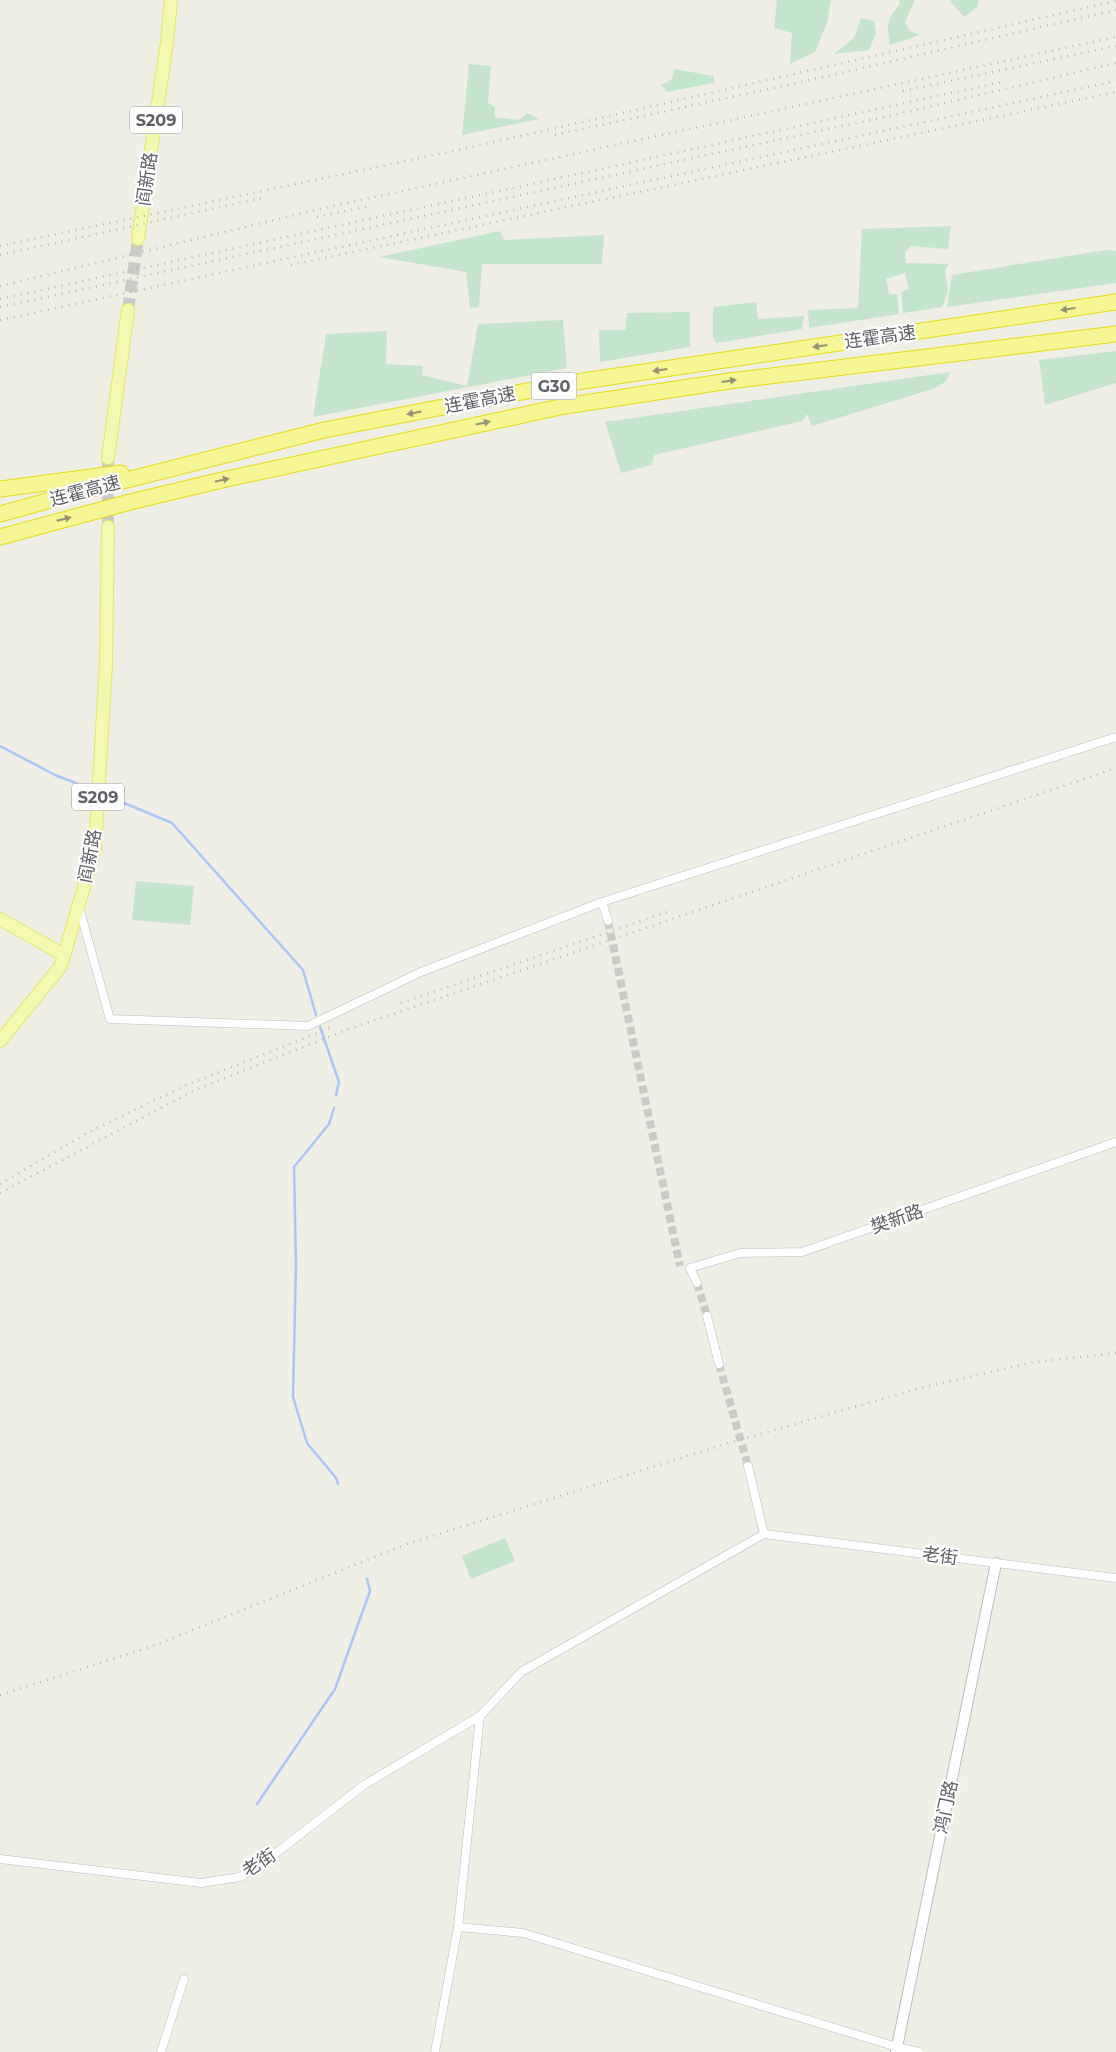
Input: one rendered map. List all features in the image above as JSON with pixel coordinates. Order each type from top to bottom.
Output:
[{"type":"highway","name":"连霍高速","points":[[0,514],[324,430],[563,384],[1116,302]]},
{"type":"highway","name":"连霍高速","points":[[0,538],[29,528],[222,480],[565,406],[729,381],[1116,334]]},
{"type":"highway","points":[[0,489],[196,462]]},
{"type":"main road","name":"阎新路","points":[[138,239],[167,42],[171,0]]},
{"type":"main road","points":[[108,458],[128,310]]},
{"type":"main road","name":"阎新路","points":[[0,1041],[61,966],[95,849],[106,663],[108,527]]},
{"type":"main road","points":[[0,919],[64,955]]},
{"type":"street","points":[[79,905],[110,1019],[308,1026],[421,972],[602,902],[1116,737]]},
{"type":"street","points":[[602,902],[608,921]]},
{"type":"street","name":"樊新路","points":[[690,1268],[740,1253],[802,1252],[1116,1142]]},
{"type":"street","points":[[680,1266],[690,1268],[697,1283]]},
{"type":"street","points":[[707,1316],[718,1364]]},
{"type":"street","points":[[748,1466],[764,1534]]},
{"type":"street","name":"老街","points":[[0,1859],[202,1883],[240,1877],[263,1862],[364,1785],[480,1716],[521,1672],[764,1534],[1116,1578]]},
{"type":"street","name":"鸿门路","points":[[897,2050],[996,1563]]},
{"type":"street","points":[[435,2052],[458,1928],[480,1716]]},
{"type":"street","points":[[458,1928],[523,1933],[897,2050],[919,2052]]},
{"type":"street","points":[[161,2052],[184,1978]]},
{"type":"green space","points":[[777,0],[831,0],[827,23],[815,52],[790,64],[792,33],[774,28]]},
{"type":"green space","points":[[899,0],[915,0],[905,22],[910,31],[920,35],[890,45],[889,23],[892,14],[900,4]]},
{"type":"green space","points":[[951,0],[979,0],[977,7],[964,17]]},
{"type":"green space","points":[[861,18],[874,21],[876,33],[869,50],[834,54],[854,38]]},
{"type":"green space","points":[[469,64],[491,66],[488,103],[495,107],[495,117],[519,120],[527,113],[539,119],[462,135]]},
{"type":"green space","points":[[674,69],[714,76],[714,83],[667,92],[661,85],[672,79]]},
{"type":"green space","points":[[951,226],[948,249],[911,246],[905,252],[906,263],[949,264],[945,270],[948,291],[942,307],[903,313],[901,292],[909,289],[905,273],[886,279],[889,294],[897,294],[899,314],[809,328],[808,310],[858,308],[862,229]]},
{"type":"green space","points":[[500,231],[504,240],[604,235],[602,264],[482,264],[479,307],[470,308],[466,272],[379,257]]},
{"type":"green space","points":[[1106,250],[1116,251],[1116,283],[947,307],[952,275]]},
{"type":"green space","points":[[756,302],[758,319],[804,316],[802,329],[716,343],[713,337],[713,307]]},
{"type":"green space","points":[[690,312],[690,347],[600,362],[599,330],[625,330],[627,313]]},
{"type":"green space","points":[[563,320],[567,368],[313,417],[326,334],[387,331],[386,364],[423,366],[422,375],[467,386],[478,324]]},
{"type":"green space","points":[[1116,351],[1116,383],[1045,405],[1039,360]]},
{"type":"green space","points":[[950,372],[946,381],[936,388],[812,426],[807,414],[803,421],[654,455],[652,465],[621,473],[605,422]]},
{"type":"green space","points":[[136,881],[194,886],[190,925],[132,920]]},
{"type":"green space","points":[[505,1538],[515,1561],[471,1579],[462,1556]]},
{"type":"waterway","points":[[0,746],[55,775],[91,789]]},
{"type":"waterway","points":[[105,795],[172,823],[303,970],[316,1015]]},
{"type":"waterway","points":[[320,1027],[339,1082],[336,1095]]},
{"type":"waterway","points":[[334,1108],[329,1124],[294,1167],[296,1264],[293,1397],[307,1443],[336,1478],[338,1484]]},
{"type":"waterway","points":[[257,1804],[335,1689],[370,1591],[367,1579]]},
{"type":"tunnel","points":[[128,310],[138,239]]},
{"type":"tunnel","points":[[108,458],[108,527]]},
{"type":"tunnel","points":[[608,921],[680,1266]]},
{"type":"tunnel","points":[[697,1283],[707,1316]]},
{"type":"tunnel","points":[[719,1364],[748,1466]]},
{"type":"railway","points":[[0,246],[472,147],[1116,1]]},
{"type":"railway","points":[[555,135],[792,84],[1116,10]]},
{"type":"railway","points":[[0,286],[333,206],[1116,37]]},
{"type":"railway","points":[[903,91],[1116,46]]},
{"type":"railway","points":[[0,307],[898,114],[1116,63]]},
{"type":"railway","points":[[0,320],[1116,81]]},
{"type":"railway","points":[[0,299],[1002,82]]},
{"type":"railway","points":[[291,265],[1116,92]]},
{"type":"railway","points":[[0,255],[262,198]]},
{"type":"railway","points":[[317,217],[370,206]]},
{"type":"railway","points":[[0,1193],[197,1089],[349,1029],[1116,768]]},
{"type":"railway","points":[[401,1003],[670,911]]},
{"type":"railway","points":[[0,1184],[87,1133],[184,1086],[330,1028]]},
{"type":"railway","points":[[0,1695],[150,1647],[407,1544],[729,1443],[924,1387],[1034,1362],[1116,1353]]}]
